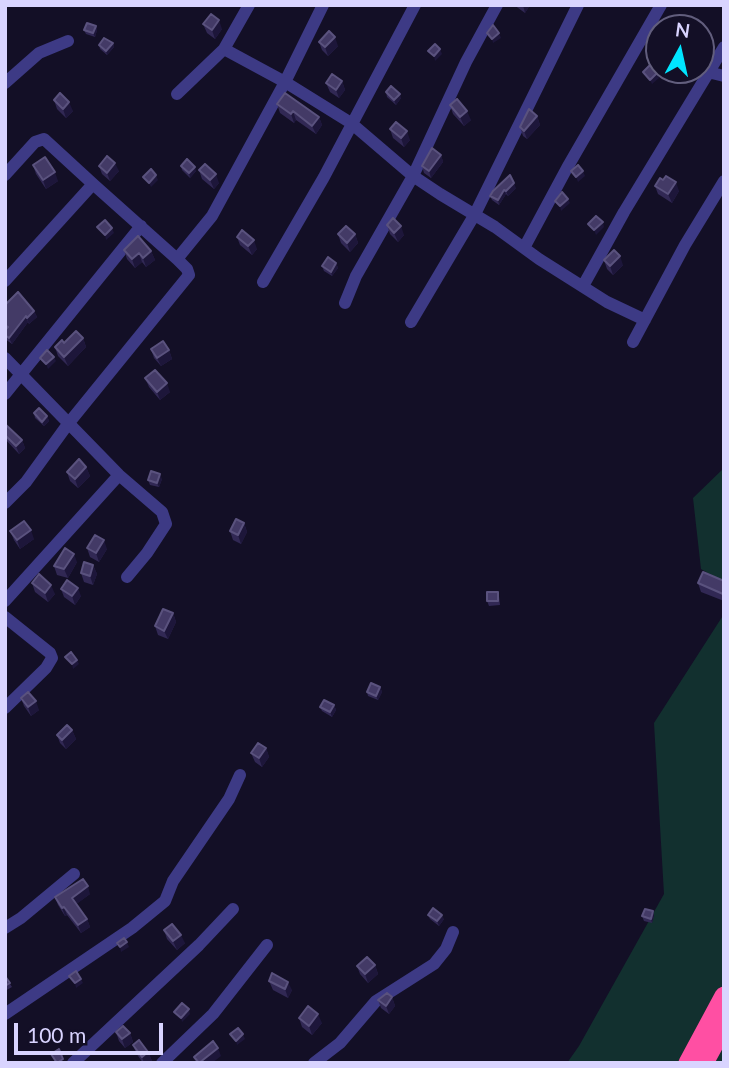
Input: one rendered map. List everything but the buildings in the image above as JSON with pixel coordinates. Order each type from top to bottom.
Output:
[{"type":"highway","points":[[688,1063],[724,996]]},
{"type":"highway","points":[[704,1063],[724,1026]]},
{"type":"street","points":[[177,94],[224,49],[249,5]]},
{"type":"street","points":[[177,259],[212,216],[285,82],[323,5]]},
{"type":"street","points":[[263,282],[324,177],[415,5]]},
{"type":"street","points":[[345,303],[356,276],[412,176],[466,62],[497,5]]},
{"type":"street","points":[[411,322],[475,214],[578,5]]},
{"type":"street","points":[[524,248],[661,5]]},
{"type":"street","points":[[5,83],[39,53],[68,41]]},
{"type":"street","points":[[224,49],[285,82],[351,123],[412,176],[475,214],[607,302],[645,320]]},
{"type":"street","points":[[583,286],[701,84]]},
{"type":"street","points":[[5,175],[35,142],[44,139],[177,259],[187,269],[188,278],[68,424],[26,482],[5,503]]},
{"type":"street","points":[[633,342],[724,181]]},
{"type":"street","points":[[5,281],[93,184]]},
{"type":"street","points":[[5,394],[141,226]]},
{"type":"street","points":[[5,358],[119,475],[162,512],[166,524],[128,577]]},
{"type":"street","points":[[5,601],[119,475]]},
{"type":"street","points":[[5,617],[50,653],[52,658],[46,668],[5,708]]},
{"type":"street","points":[[5,1014],[132,928],[164,901],[173,881],[229,799],[240,775]]},
{"type":"street","points":[[5,928],[74,874]]},
{"type":"street","points":[[73,1063],[199,945],[233,909]]},
{"type":"street","points":[[314,1063],[340,1043],[376,1001],[434,964],[446,949],[453,932]]},
{"type":"street","points":[[162,1063],[213,1014],[267,945]]},
{"type":"green space","points":[[724,468],[724,582],[701,569],[693,498]]},
{"type":"green space","points":[[724,614],[724,1063],[567,1063],[664,894],[654,723]]}]
